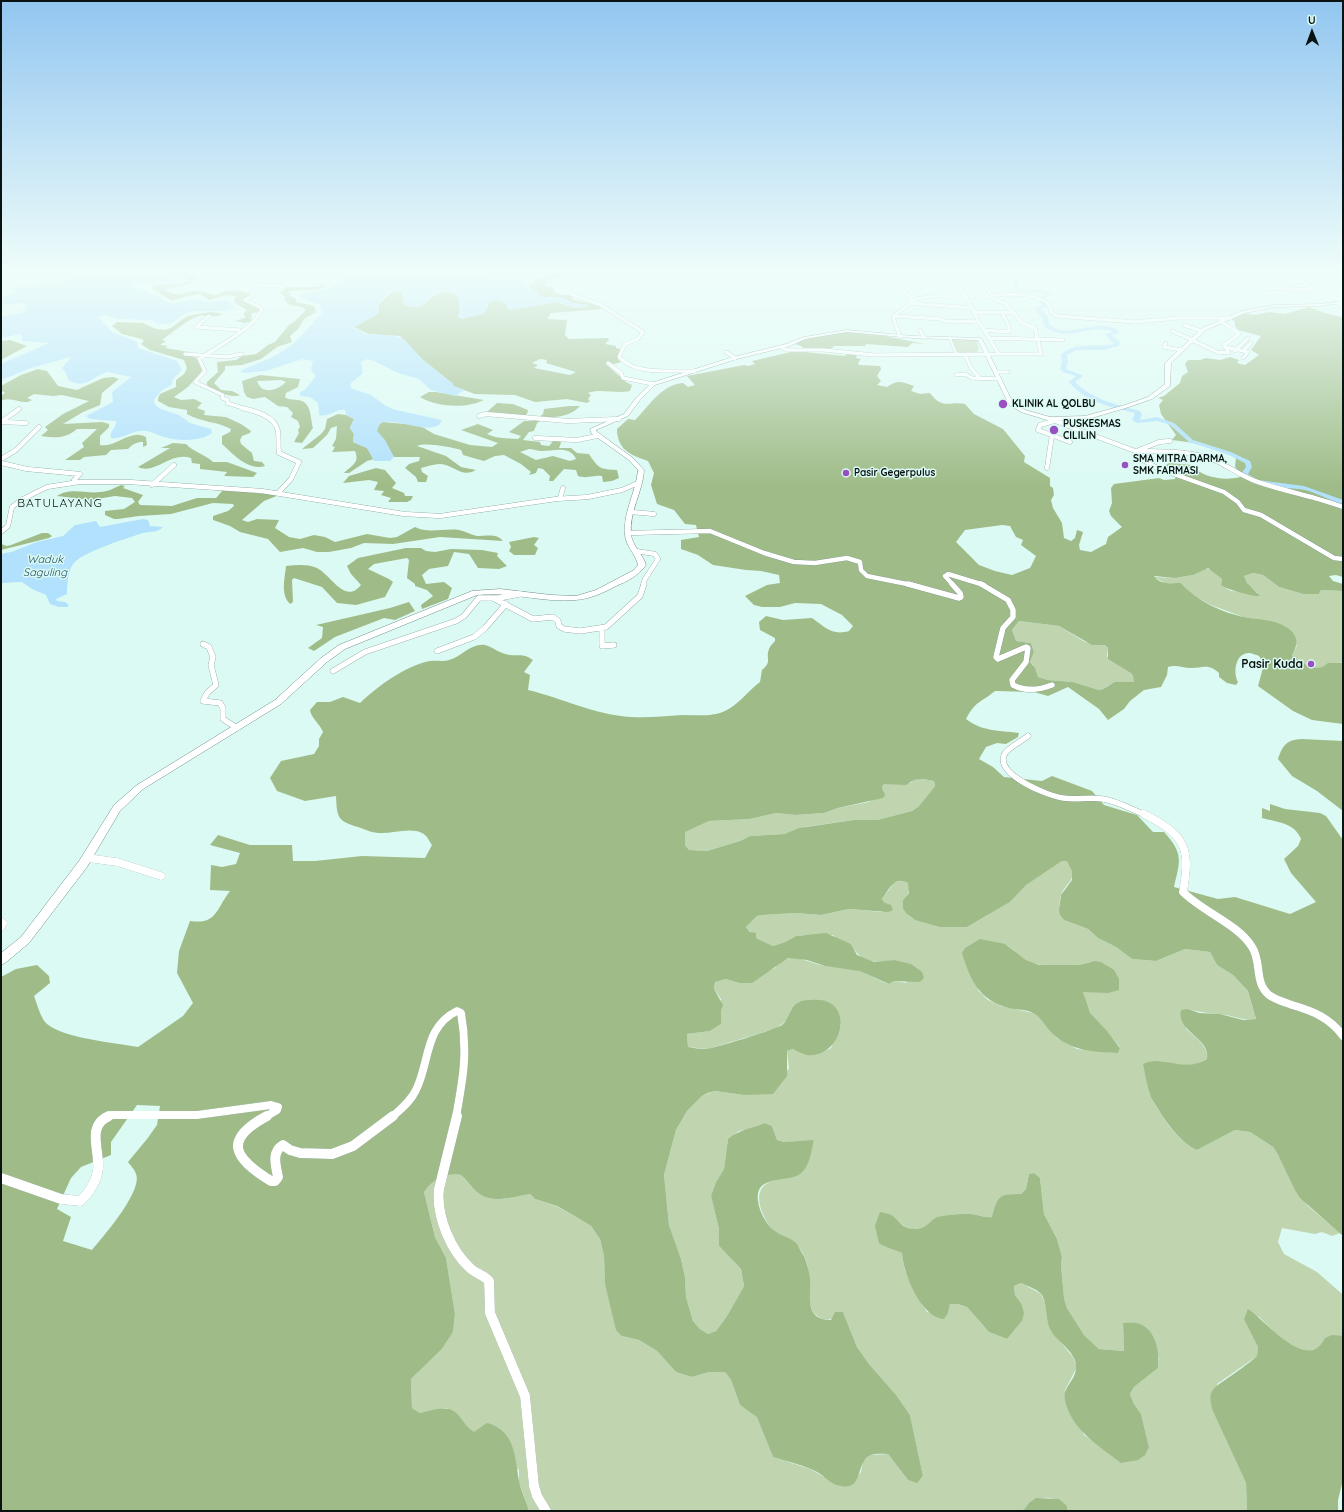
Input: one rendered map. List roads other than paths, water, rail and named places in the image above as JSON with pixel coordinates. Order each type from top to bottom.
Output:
[{"type":"main road","points":[[3,956],[25,940],[87,858],[112,815],[131,794],[278,702],[324,660],[352,642],[475,593],[492,591],[567,598],[586,596],[637,572],[642,565],[636,551],[630,543],[628,533],[631,512],[641,476],[640,467],[597,436],[593,432],[595,427],[628,414],[638,399],[653,384],[735,358],[787,345]]},
{"type":"main road","points":[[983,345],[1012,405],[1028,413],[1052,420],[1085,418],[1123,408],[1150,398],[1166,386],[1169,381],[1168,363],[1187,345]]},
{"type":"street","points":[[219,345],[199,361],[205,371],[196,380],[196,383],[223,395],[222,398],[228,400],[227,403],[259,413],[271,420],[277,426],[279,453],[287,458],[296,459],[299,462],[291,479],[278,493]]},
{"type":"street","points":[[625,345],[619,357],[621,361],[641,369],[695,371]]},
{"type":"street","points":[[952,345],[957,355]]},
{"type":"street","points":[[993,345],[999,354]]},
{"type":"street","points":[[781,347],[787,350],[828,350],[874,355],[1040,355],[1039,345]]},
{"type":"street","points":[[1165,345],[1164,346],[1181,350]]},
{"type":"street","points":[[1202,345],[1217,352],[1229,353],[1224,346]]},
{"type":"street","points":[[1231,355],[1241,345]]},
{"type":"street","points":[[1243,351],[1249,345]]},
{"type":"street","points":[[1224,346],[1248,353],[1244,358]]},
{"type":"street","points":[[726,352],[735,358]]},
{"type":"street","points":[[185,354],[230,357],[242,354]]},
{"type":"street","points":[[965,355],[971,368],[979,377]]},
{"type":"street","points":[[608,363],[621,373],[623,378],[653,384]]},
{"type":"street","points":[[996,372],[1008,372]]},
{"type":"street","points":[[956,375],[965,374],[972,378],[979,377],[999,379]]},
{"type":"street","points":[[2,422],[19,409]]},
{"type":"street","points":[[479,416],[486,414],[549,421],[590,422],[620,418]]},
{"type":"street","points":[[1070,442],[1038,430],[1040,424],[1052,420],[1137,451],[1181,454],[1213,460],[1259,483],[1318,498],[1343,507]]},
{"type":"street","points":[[2,422],[26,423]]},
{"type":"street","points":[[1,459],[16,450],[39,427]]},
{"type":"street","points":[[1047,468],[1052,435]]},
{"type":"street","points":[[535,438],[577,440],[597,436]]},
{"type":"street","points":[[1137,451],[1159,442],[1170,441]]},
{"type":"street","points":[[1137,451],[1143,460],[1157,468],[1224,492],[1238,502],[1244,510],[1261,515],[1334,558],[1343,559]]},
{"type":"street","points":[[1,463],[27,469],[80,474],[74,480],[79,482]]},
{"type":"street","points":[[152,485],[174,465]]},
{"type":"street","points":[[1,532],[8,526],[12,507],[21,500],[47,487],[79,482],[121,482],[278,493],[429,516],[451,516],[560,498],[580,498],[608,493],[638,483]]},
{"type":"street","points":[[560,498],[563,488]]},
{"type":"street","points":[[631,512],[654,514]]},
{"type":"street","points":[[628,533],[710,531],[764,553],[794,562],[815,563],[841,558],[858,560],[861,564],[863,573],[868,576],[904,583],[959,598],[962,597],[960,593],[945,576],[948,574],[961,576],[985,586],[1008,600],[1012,605],[1013,617],[1004,628],[996,657],[998,659],[1003,658],[1026,647],[1028,648],[1029,657],[1023,670],[1012,680],[1014,685],[1021,689],[1038,690],[1052,685]]},
{"type":"street","points":[[493,598],[533,619],[554,617],[558,621],[559,626],[564,629],[584,631],[602,629],[611,623],[640,596],[645,579],[658,559],[655,554],[636,551]]},
{"type":"street","points":[[334,671],[365,652],[456,621],[464,616],[479,598],[493,598],[520,594]]},
{"type":"street","points":[[437,651],[471,640],[486,627],[494,615],[506,604]]},
{"type":"street","points":[[602,629],[602,645],[614,645]]},
{"type":"street","points":[[203,644],[209,647],[213,657],[211,665],[216,685],[206,693],[203,701],[220,703],[223,708],[223,719],[238,728]]},
{"type":"street","points":[[1028,736],[1005,753],[1003,760],[1007,769],[1030,786],[1049,795],[1064,798],[1104,799],[1145,815],[1171,830],[1177,835],[1185,849],[1187,870],[1184,892],[1196,903],[1231,926],[1252,946],[1256,952],[1263,989],[1273,998],[1321,1014],[1330,1020],[1343,1036]]},
{"type":"street","points":[[87,858],[117,862],[161,876]]},
{"type":"street","points":[[1,922],[3,923],[1,928]]},
{"type":"street","points":[[1,1178],[23,1184],[60,1198],[80,1200],[86,1196],[97,1173],[94,1133],[98,1123],[106,1117],[112,1115],[196,1115],[222,1113],[271,1105],[276,1106],[278,1109],[243,1132],[238,1140],[238,1148],[240,1157],[251,1167],[271,1181],[274,1181],[278,1177],[275,1154],[278,1147],[283,1145],[291,1150],[310,1154],[334,1154],[341,1152],[378,1130],[408,1103],[416,1090],[426,1052],[434,1032],[453,1013],[457,1011],[461,1013],[465,1037],[465,1064],[454,1132],[439,1189],[438,1200],[446,1230],[454,1249],[472,1270],[486,1277],[489,1281],[490,1313],[525,1396],[534,1486],[537,1496],[546,1511]]},
{"type":"water","points":[[45,345],[137,345],[138,348],[177,361],[182,370],[173,379],[172,385],[162,390],[154,400],[155,405],[161,409],[179,415],[190,423],[211,429],[212,433],[202,438],[189,440],[170,438],[144,431],[133,432],[118,438],[111,438],[111,433],[116,421],[90,419],[86,416],[113,402],[112,392],[131,377],[107,372],[88,382],[79,384],[74,383],[68,380],[66,373],[62,368],[71,357],[31,368],[1,380],[1,364]]},
{"type":"water","points":[[292,345],[409,345],[422,359],[453,384],[453,386],[465,390],[455,396],[431,390],[419,379],[398,373],[374,361],[367,359],[361,362],[363,373],[350,384],[351,388],[371,395],[386,406],[396,410],[442,420],[439,425],[426,428],[395,422],[380,423],[377,431],[385,440],[394,457],[390,461],[374,461],[367,448],[353,442],[354,434],[350,428],[354,419],[346,415],[345,410],[339,410],[323,416],[319,415],[318,403],[310,397],[300,396],[300,392],[305,390],[316,376],[311,370],[313,361],[302,359],[266,371],[240,372],[283,351]]},
{"type":"water","name":"Waduk Saguling","points":[[143,519],[148,520],[150,526],[163,527],[156,531],[143,533],[95,550],[78,559],[73,564],[69,574],[67,594],[56,599],[57,601],[65,602],[69,605],[67,607],[59,607],[50,604],[46,595],[32,589],[22,582],[1,583],[1,554],[11,552],[37,542],[63,536],[75,525],[96,521],[100,527]]},
{"type":"waterway","points":[[1117,345],[1103,348],[1076,348],[1064,355],[1065,362],[1063,369],[1080,376],[1072,382],[1081,392],[1116,407],[1138,412],[1139,415],[1135,420],[1139,422],[1157,419],[1172,424],[1191,441],[1229,453],[1248,462],[1249,467],[1244,474],[1255,481],[1272,485],[1304,488],[1343,502]]},
{"type":"place","name":"KLINIK AL QOLBU","points":[[1003,404]]},
{"type":"place","name":"PUSKESMAS CILILIN","points":[[1054,430]]},
{"type":"place","name":"SMA MITRA DARMA, SMK FARMASI","points":[[1125,465]]},
{"type":"place","name":"Pasir Gegerpulus","points":[[846,473]]},
{"type":"place","name":"Pasir Kuda","points":[[1311,664]]},
{"type":"district","name":"BATULAYANG","points":[[60,503]]}]
